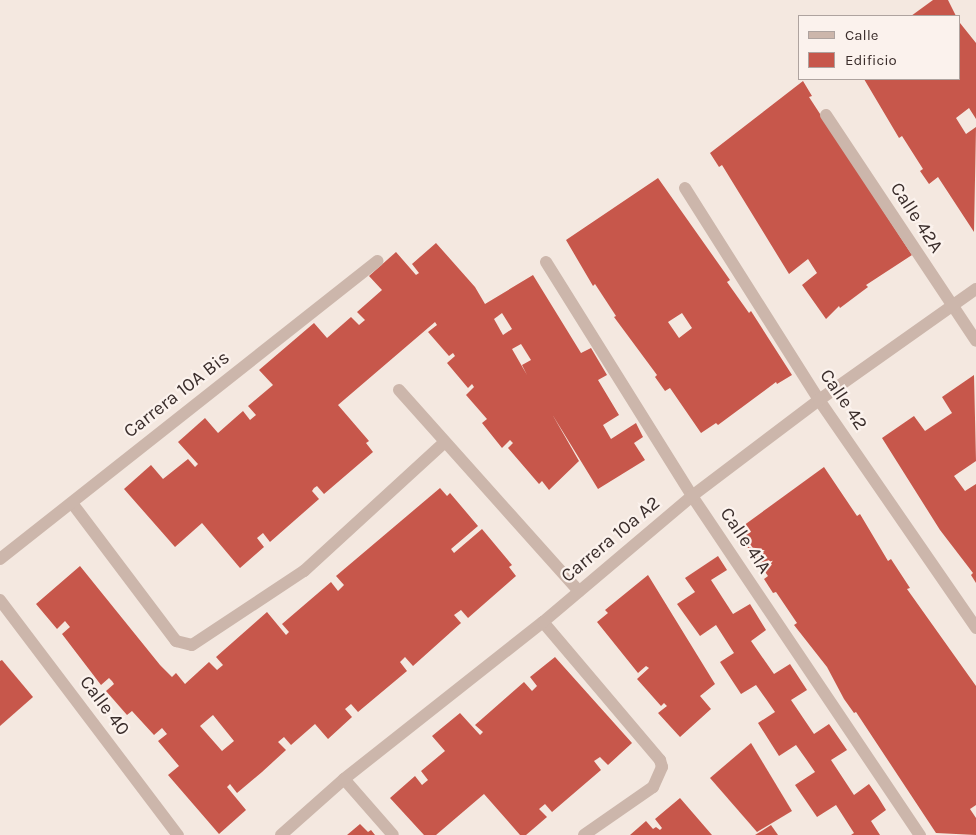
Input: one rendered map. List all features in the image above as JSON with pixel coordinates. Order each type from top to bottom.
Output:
[{"type":"street","name":"Calle 42A","points":[[826,115],[976,341]]},
{"type":"street","name":"Calle 42","points":[[684,188],[819,400],[976,628]]},
{"type":"street","name":"Carrera 10A Bis","points":[[0,559],[378,261]]},
{"type":"street","name":"Calle 41A","points":[[546,262],[692,496],[920,835]]},
{"type":"street","name":"Carrera 10ª A2","points":[[281,835],[344,779],[543,622],[692,496],[819,400],[976,289]]},
{"type":"street","points":[[399,390],[579,592]]},
{"type":"street","points":[[72,503],[176,641],[192,645],[304,571],[445,442]]},
{"type":"street","name":"Calle 40","points":[[0,600],[178,835]]},
{"type":"street","points":[[543,622],[660,760],[662,768],[653,788],[584,835]]},
{"type":"street","points":[[344,779],[393,835]]},
{"type":"building","points":[[933,0],[948,0],[956,15],[912,15]]},
{"type":"building","points":[[961,24],[976,43],[976,119],[969,108],[956,118],[966,134],[976,127],[974,232],[938,177],[929,184],[920,171],[923,169],[902,136],[899,138],[865,80],[961,80]]},
{"type":"building","points":[[803,81],[812,96],[809,97],[912,255],[866,285],[868,287],[840,308],[839,306],[826,319],[802,285],[817,273],[808,259],[789,274],[722,165],[719,167],[710,153]]},
{"type":"building","points":[[658,178],[730,280],[727,282],[749,313],[751,311],[792,375],[777,384],[776,382],[718,425],[716,423],[701,433],[670,388],[665,391],[655,377],[657,375],[614,317],[616,316],[595,284],[593,286],[566,240]],"holes":[[[682,313],[692,328],[679,338],[668,322]]]},
{"type":"building","points":[[436,243],[475,287],[485,304],[533,275],[581,353],[591,348],[607,375],[598,380],[619,415],[603,425],[611,439],[636,423],[643,437],[634,443],[645,460],[598,489],[552,414],[579,461],[549,490],[542,481],[539,484],[508,448],[513,443],[510,440],[502,448],[482,423],[487,419],[466,395],[474,387],[472,384],[468,388],[447,363],[455,356],[453,353],[449,356],[428,332],[437,325],[435,322],[338,405],[369,441],[366,443],[373,452],[324,494],[317,486],[314,488],[312,491],[319,499],[270,542],[263,533],[257,538],[264,547],[240,568],[202,523],[175,547],[124,489],[151,465],[163,479],[188,459],[195,467],[198,464],[178,442],[205,418],[218,433],[243,411],[250,420],[256,415],[248,406],[273,385],[259,370],[314,323],[327,338],[351,317],[359,325],[365,320],[357,312],[382,290],[369,276],[396,252],[416,275],[419,273],[412,264]],"holes":[[[502,313],[512,329],[503,335],[494,319]],[[521,344],[531,360],[522,365],[527,375],[512,349]]]},
{"type":"building","points":[[974,375],[976,461],[954,476],[965,491],[976,484],[976,583],[971,575],[973,573],[940,530],[882,438],[914,416],[925,431],[952,413],[942,397]]},
{"type":"building","points":[[824,467],[857,516],[860,514],[888,561],[891,559],[910,588],[907,589],[976,686],[976,805],[970,809],[976,818],[976,835],[936,833],[856,712],[854,713],[844,699],[827,667],[794,625],[797,623],[776,592],[773,593],[764,579],[768,576],[736,531]]},
{"type":"building","points":[[440,488],[447,496],[450,493],[478,526],[451,549],[454,553],[482,529],[512,565],[509,567],[516,576],[468,618],[461,610],[454,615],[461,623],[413,666],[405,657],[400,662],[407,671],[358,712],[351,704],[345,709],[352,717],[328,739],[315,724],[291,745],[284,737],[278,742],[286,750],[262,772],[237,793],[230,784],[227,787],[246,810],[219,834],[168,775],[179,766],[158,741],[167,734],[162,728],[154,735],[132,711],[127,715],[106,691],[114,684],[112,681],[109,678],[101,685],[62,634],[70,627],[65,621],[57,629],[36,604],[80,566],[160,665],[172,677],[176,673],[185,684],[209,662],[217,670],[223,665],[216,657],[267,612],[286,635],[289,632],[282,624],[331,582],[338,591],[344,585],[336,576]],"holes":[[[213,715],[234,741],[222,751],[200,726]]]},
{"type":"building","points":[[718,556],[727,570],[711,580],[733,614],[750,604],[766,630],[751,641],[774,674],[790,664],[807,690],[791,700],[814,734],[829,724],[847,750],[831,760],[854,795],[869,784],[878,797],[886,810],[871,821],[880,835],[851,835],[854,833],[836,805],[817,817],[795,785],[815,772],[796,745],[779,756],[758,723],[775,712],[756,685],[741,694],[720,662],[734,653],[716,625],[700,636],[677,604],[695,592],[685,578]]},
{"type":"building","points":[[648,575],[715,684],[700,696],[711,709],[680,737],[658,713],[667,706],[664,703],[661,706],[637,679],[649,668],[646,666],[638,673],[597,622],[608,613],[605,610]]},
{"type":"building","points":[[555,657],[632,743],[608,765],[600,757],[594,761],[601,770],[552,812],[545,804],[539,809],[547,817],[526,835],[520,835],[484,794],[436,835],[424,835],[390,798],[415,776],[422,785],[428,780],[421,771],[445,751],[432,736],[460,713],[480,735],[483,732],[475,725],[524,682],[532,691],[537,686],[530,677]]},
{"type":"building","points":[[2,660],[33,697],[0,726],[0,661]]},
{"type":"building","points":[[751,743],[792,811],[757,832],[710,778]]},
{"type":"building","points":[[680,798],[712,835],[630,835],[646,821],[653,829],[656,827],[660,830],[662,828],[655,819]]},
{"type":"building","points":[[360,824],[368,832],[371,830],[375,835],[347,835]]},
{"type":"building","points":[[771,825],[778,835],[755,835]]}]
